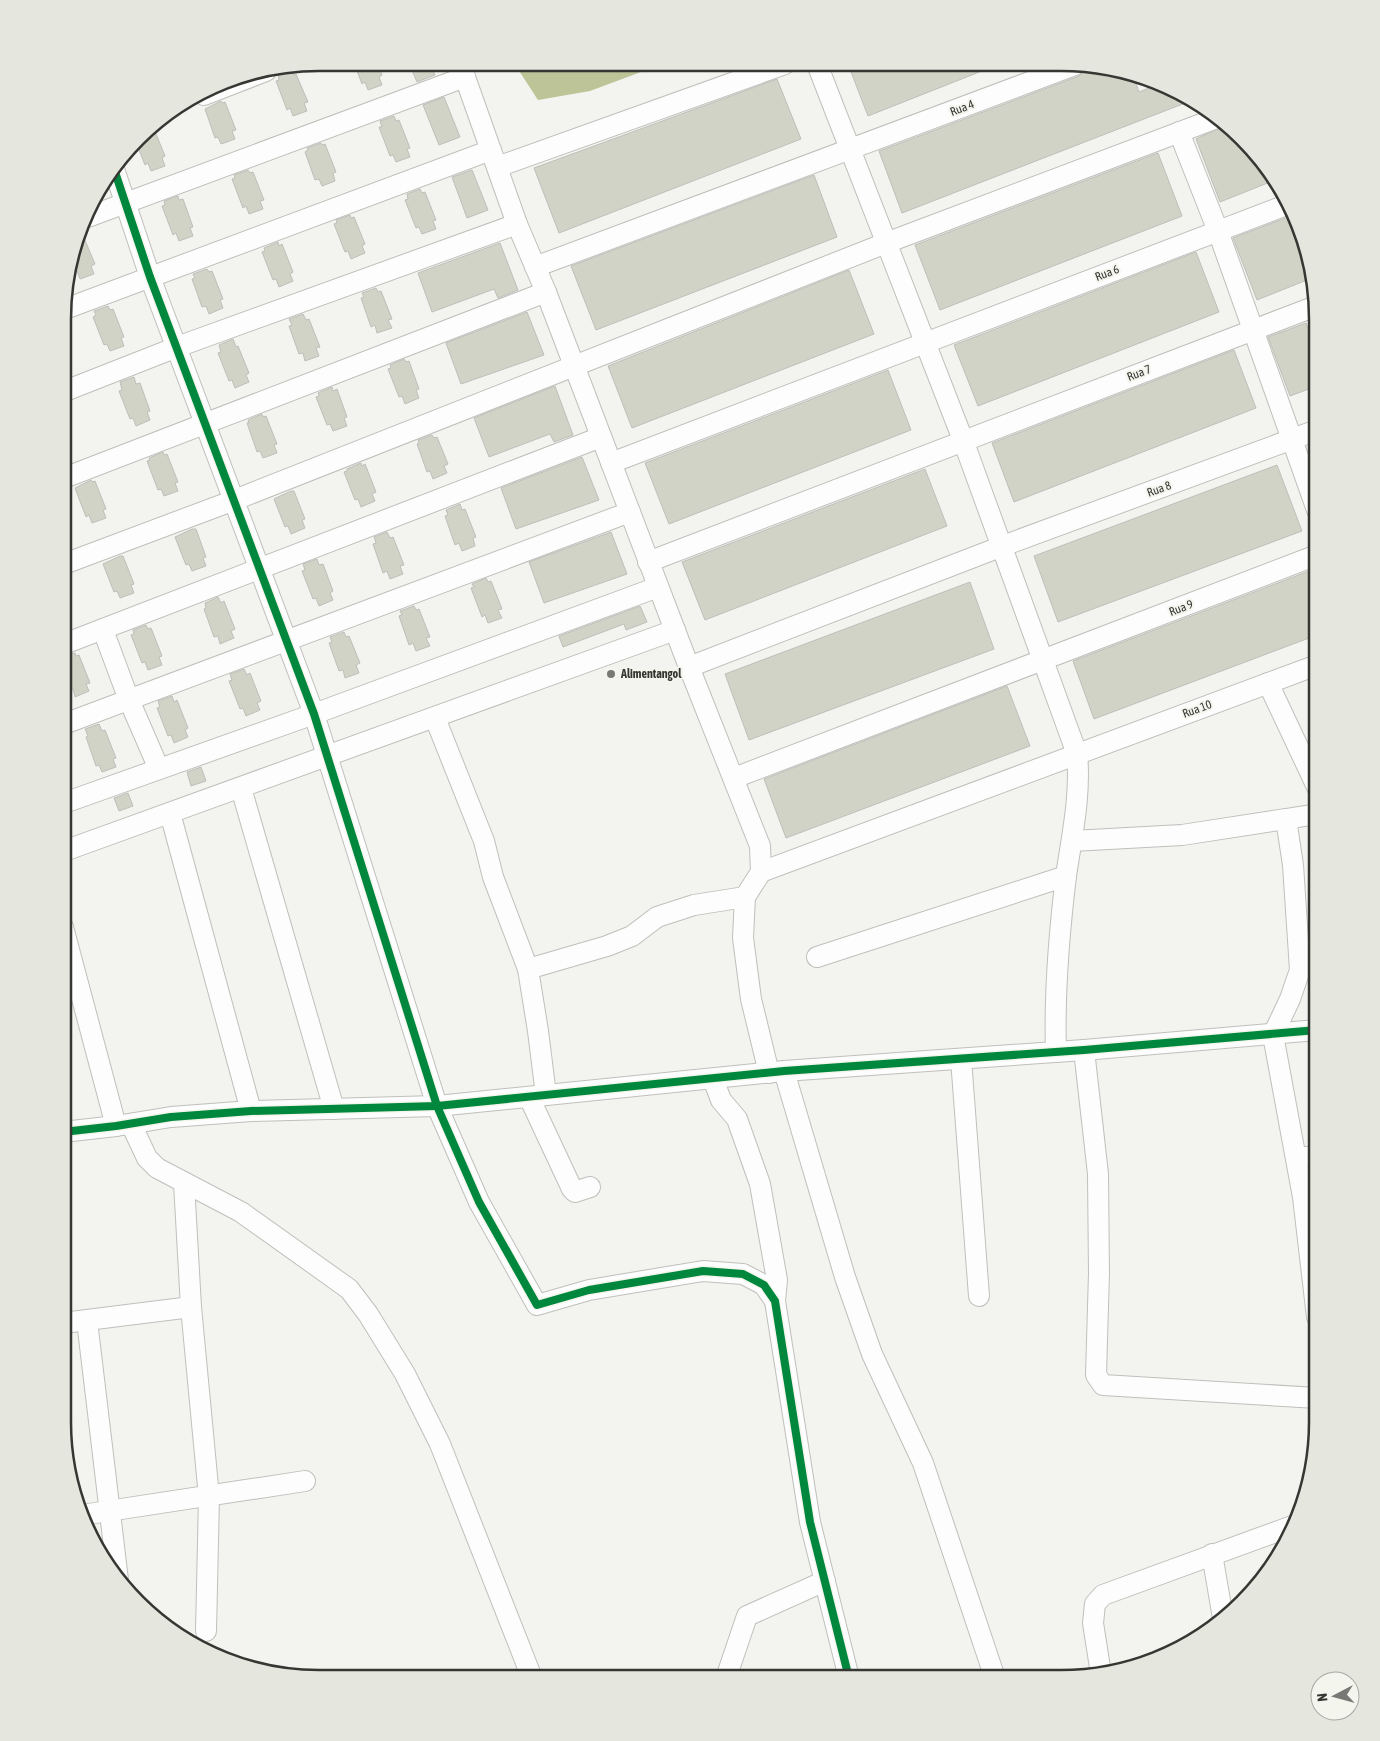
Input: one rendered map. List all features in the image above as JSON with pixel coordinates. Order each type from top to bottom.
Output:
[{"type":"street","points":[[94,215],[459,71]]},
{"type":"street","points":[[462,71],[517,224],[546,292],[648,562],[760,846],[761,872],[745,897],[743,938],[751,999],[872,1354],[923,1464],[992,1670]]},
{"type":"street","points":[[72,306],[150,277],[494,158],[763,71]]},
{"type":"street","points":[[820,71],[962,440],[1077,754],[1079,782],[1066,876],[1055,1010],[1056,1052]]},
{"type":"street","name":"Rua 4","points":[[535,267],[1060,71]]},
{"type":"street","points":[[71,561],[232,501],[886,243],[1210,121]]},
{"type":"street","points":[[1179,132],[1218,231],[1309,488]]},
{"type":"street","points":[[116,176],[150,277],[232,501],[314,714],[437,1106],[479,1202],[537,1305],[589,1290],[703,1271],[743,1274],[764,1285],[775,1301]]},
{"type":"street","name":"Rua 6","points":[[611,463],[1282,207]]},
{"type":"street","points":[[71,388],[177,347],[517,224]]},
{"type":"street","points":[[71,475],[546,292]]},
{"type":"street","name":"Rua 7","points":[[648,562],[1308,309]]},
{"type":"street","name":"Rua 8","points":[[689,667],[1000,547],[1309,433]]},
{"type":"street","points":[[71,641],[601,437]]},
{"type":"street","points":[[71,721],[630,512]]},
{"type":"street","name":"Rua 9","points":[[734,778],[1309,558]]},
{"type":"street","points":[[71,800],[314,714],[658,587]]},
{"type":"street","points":[[103,630],[129,700],[159,769]]},
{"type":"street","points":[[71,848],[675,630]]},
{"type":"street","name":"Rua 10","points":[[761,872],[1309,668]]},
{"type":"street","points":[[1268,683],[1309,771]]},
{"type":"street","points":[[435,718],[484,841],[494,876],[528,968],[538,1031],[537,1096],[572,1189],[575,1192],[590,1187]]},
{"type":"street","points":[[241,788],[334,1109]]},
{"type":"street","points":[[170,813],[251,1111]]},
{"type":"street","points":[[1072,840],[1182,835],[1309,816]]},
{"type":"street","points":[[1286,820],[1293,865],[1300,970],[1290,999],[1273,1035],[1303,1197],[1309,1248]]},
{"type":"street","points":[[817,957],[1066,876]]},
{"type":"street","points":[[528,968],[607,946],[632,936],[657,917],[694,905],[745,897]]},
{"type":"street","points":[[71,950],[123,1125],[156,1168],[241,1212],[328,1272],[349,1289],[368,1314],[404,1374],[440,1444],[529,1670]]},
{"type":"street","points":[[71,1131],[123,1125],[157,1118],[251,1111],[437,1106],[776,1072],[1084,1050],[1309,1031]]},
{"type":"street","points":[[1084,1050],[1098,1174],[1099,1273],[1096,1375],[1103,1385],[1309,1398]]},
{"type":"street","points":[[961,1059],[979,1296]]},
{"type":"street","points":[[713,1079],[721,1100],[737,1119],[760,1184],[777,1280],[775,1301],[810,1522],[847,1670]]},
{"type":"street","points":[[1296,1158],[1309,1157]]},
{"type":"street","points":[[184,1183],[191,1307],[209,1497],[206,1631]]},
{"type":"street","points":[[71,1322],[191,1307]]},
{"type":"street","points":[[87,1321],[116,1564]]},
{"type":"street","points":[[89,1514],[305,1481]]},
{"type":"street","points":[[1100,1667],[1093,1622],[1095,1604],[1103,1595],[1285,1528]]},
{"type":"street","points":[[1212,1554],[1222,1610]]},
{"type":"street","points":[[729,1670],[747,1616],[825,1581]]},
{"type":"shaded area","points":[[519,71],[644,71],[590,91],[538,100]]},
{"type":"building","points":[[357,71],[380,71],[382,75],[379,77],[382,85],[368,90],[365,82],[362,84]]},
{"type":"building","points":[[412,71],[433,71],[435,75],[417,82]]},
{"type":"building","points":[[851,71],[982,71],[868,116]]},
{"type":"building","points":[[1083,72],[1094,73],[1136,83],[1139,92],[1150,88],[1184,103],[902,213],[879,151],[1079,76]]},
{"type":"building","points":[[278,74],[296,74],[308,102],[304,103],[307,111],[293,116],[290,108],[287,110],[276,81],[279,80]]},
{"type":"building","points":[[777,79],[801,139],[559,233],[534,168]]},
{"type":"building","points":[[444,97],[460,137],[439,145],[423,105]]},
{"type":"building","points":[[221,101],[222,103],[225,102],[236,130],[232,131],[235,139],[221,144],[218,137],[215,138],[205,109]]},
{"type":"building","points":[[394,116],[396,121],[399,120],[410,148],[407,149],[410,157],[396,162],[393,155],[390,156],[379,127],[382,127],[380,121]]},
{"type":"building","points":[[1219,128],[1258,168],[1268,183],[1220,202],[1196,139]]},
{"type":"building","points":[[156,133],[165,156],[162,158],[165,166],[151,171],[148,163],[145,165],[139,150]]},
{"type":"building","points":[[321,143],[322,145],[325,144],[336,172],[333,173],[335,181],[322,186],[319,179],[315,180],[305,152],[308,150],[307,148]]},
{"type":"building","points":[[1158,153],[1182,216],[940,310],[915,245]]},
{"type":"building","points":[[248,170],[250,173],[253,172],[264,200],[260,201],[263,209],[249,214],[246,206],[243,208],[232,179],[235,178],[234,175]]},
{"type":"building","points":[[472,170],[488,210],[467,218],[452,177]]},
{"type":"building","points":[[814,175],[837,237],[596,330],[571,266]]},
{"type":"building","points":[[420,189],[422,193],[425,192],[436,220],[433,221],[436,229],[422,234],[419,227],[416,228],[405,200],[408,199],[407,194]]},
{"type":"building","points":[[178,196],[179,200],[183,199],[193,227],[190,228],[193,236],[179,241],[176,233],[173,235],[162,206],[165,205],[164,201]]},
{"type":"building","points":[[350,215],[351,218],[354,217],[365,244],[362,246],[365,253],[351,259],[348,251],[345,252],[334,224],[337,223],[336,220]]},
{"type":"building","points":[[1287,217],[1296,239],[1306,280],[1257,300],[1233,238]]},
{"type":"building","points":[[84,238],[95,264],[91,266],[94,274],[80,279],[77,271]]},
{"type":"building","points":[[278,242],[279,246],[282,244],[293,272],[290,274],[293,281],[279,287],[276,279],[273,280],[262,252],[265,251],[264,248]]},
{"type":"building","points":[[500,243],[518,290],[498,298],[494,289],[432,312],[418,273]]},
{"type":"building","points":[[1196,252],[1219,312],[978,406],[954,345]]},
{"type":"building","points":[[207,269],[209,272],[212,271],[223,299],[220,300],[223,308],[209,314],[206,306],[202,307],[192,279],[195,278],[193,274]]},
{"type":"building","points":[[849,270],[874,334],[632,428],[608,366]]},
{"type":"building","points":[[376,288],[378,292],[381,291],[392,319],[388,320],[392,328],[377,333],[375,325],[371,327],[361,298],[364,297],[362,293]]},
{"type":"building","points":[[108,306],[110,310],[113,309],[124,337],[121,338],[124,346],[110,351],[107,344],[104,345],[93,317],[96,315],[94,311]]},
{"type":"building","points":[[527,312],[544,355],[461,384],[446,343]]},
{"type":"building","points":[[303,314],[306,320],[309,319],[320,347],[316,348],[319,356],[305,361],[303,353],[299,354],[289,326],[292,325],[289,319]]},
{"type":"building","points":[[1306,323],[1309,332],[1309,389],[1290,396],[1268,337]]},
{"type":"building","points":[[233,339],[236,347],[238,346],[249,373],[246,375],[249,382],[235,388],[232,380],[229,381],[218,353],[221,352],[219,345]]},
{"type":"building","points":[[1234,350],[1256,408],[1014,502],[992,443]]},
{"type":"building","points":[[404,359],[406,362],[409,361],[419,389],[416,390],[419,398],[405,404],[402,396],[399,397],[388,369],[391,368],[390,365]]},
{"type":"building","points":[[888,370],[911,430],[669,524],[645,463]]},
{"type":"building","points":[[134,377],[136,384],[140,383],[150,411],[147,412],[150,420],[136,426],[133,418],[130,419],[119,391],[122,390],[120,382]]},
{"type":"building","points":[[555,386],[573,435],[554,442],[550,434],[489,457],[474,418]]},
{"type":"building","points":[[332,387],[333,391],[337,389],[347,417],[344,418],[347,426],[333,431],[330,424],[327,425],[316,397],[319,396],[318,393]]},
{"type":"building","points":[[262,414],[263,417],[266,416],[277,444],[274,445],[277,453],[263,458],[260,451],[257,452],[247,423],[249,423],[248,420]]},
{"type":"building","points":[[432,435],[434,438],[437,437],[448,464],[444,466],[447,473],[433,479],[430,471],[427,472],[417,444],[419,443],[418,440]]},
{"type":"building","points":[[163,452],[164,455],[167,454],[178,482],[175,483],[178,491],[164,496],[161,489],[158,490],[147,461],[150,460],[149,458]]},
{"type":"building","points":[[582,457],[599,500],[516,529],[501,488]]},
{"type":"building","points":[[361,463],[362,466],[365,464],[376,492],[372,494],[375,501],[361,507],[358,499],[355,500],[344,472]]},
{"type":"building","points":[[1277,465],[1302,531],[1058,622],[1034,556]]},
{"type":"building","points":[[925,469],[947,526],[705,620],[682,562]]},
{"type":"building","points":[[91,480],[92,482],[95,481],[106,509],[103,510],[106,518],[92,523],[89,515],[86,517],[75,488]]},
{"type":"building","points":[[294,491],[305,519],[302,520],[305,528],[291,534],[288,526],[285,527],[274,499]]},
{"type":"building","points":[[460,504],[462,510],[465,509],[476,537],[473,538],[475,546],[462,551],[459,543],[455,545],[445,516],[448,515],[446,510]]},
{"type":"building","points":[[196,529],[206,557],[203,558],[206,566],[192,571],[189,564],[186,565],[175,537]]},
{"type":"building","points":[[387,532],[390,538],[393,537],[404,565],[400,566],[403,574],[390,579],[387,571],[383,573],[373,544],[376,543],[374,537]]},
{"type":"building","points":[[611,532],[627,574],[544,603],[529,562]]},
{"type":"building","points":[[123,556],[134,584],[131,585],[134,593],[120,598],[117,591],[114,592],[103,564]]},
{"type":"building","points":[[317,559],[319,565],[323,564],[333,591],[330,593],[333,600],[319,606],[316,598],[313,599],[302,571],[305,570],[303,564]]},
{"type":"building","points":[[1309,571],[1309,638],[1094,719],[1073,661]]},
{"type":"building","points":[[486,578],[488,582],[491,581],[502,609],[498,610],[502,618],[488,623],[485,615],[482,617],[471,588],[474,587],[472,584]]},
{"type":"building","points":[[970,582],[994,649],[749,740],[725,674]]},
{"type":"building","points":[[218,597],[221,603],[224,601],[235,629],[231,631],[234,638],[220,644],[218,636],[214,637],[204,609],[206,608],[205,603]]},
{"type":"building","points":[[414,606],[416,610],[419,609],[430,637],[426,638],[430,646],[416,651],[413,643],[409,645],[399,616],[402,615],[400,611]]},
{"type":"building","points":[[640,606],[647,622],[626,630],[624,624],[563,647],[559,636]]},
{"type":"building","points":[[146,625],[148,629],[151,628],[162,656],[159,657],[162,665],[148,670],[145,662],[142,663],[131,635],[134,634],[133,630]]},
{"type":"building","points":[[344,632],[346,637],[349,636],[360,663],[356,665],[359,673],[345,678],[343,670],[339,671],[329,643],[332,642],[330,637]]},
{"type":"building","points":[[75,653],[76,656],[79,655],[90,683],[86,684],[89,691],[75,697],[73,689],[71,690],[71,654]]},
{"type":"building","points":[[244,669],[247,675],[250,673],[261,701],[257,703],[260,710],[246,716],[243,708],[240,709],[229,681],[232,680],[230,674]]},
{"type":"building","points":[[1007,686],[1030,746],[786,838],[764,779]]},
{"type":"building","points":[[172,696],[174,702],[177,700],[188,728],[185,730],[188,737],[174,743],[171,735],[168,736],[157,708],[160,707],[158,701]]},
{"type":"building","points":[[99,724],[102,731],[105,730],[116,758],[113,759],[116,767],[102,772],[99,765],[96,766],[85,729]]},
{"type":"building","points":[[201,767],[206,781],[191,786],[187,772]]},
{"type":"building","points":[[128,793],[133,806],[119,811],[114,798]]},
{"type":"cycle path","points":[[116,176],[150,277],[314,714],[437,1106],[479,1202],[537,1305],[589,1290],[703,1271],[743,1274],[764,1285],[775,1301],[810,1522],[847,1670]]},
{"type":"cycle path","points":[[71,1131],[171,1117],[251,1111],[437,1106],[784,1071],[1084,1050],[1309,1031]]},
{"type":"place","name":"Alimentangol","points":[[611,674]]}]
